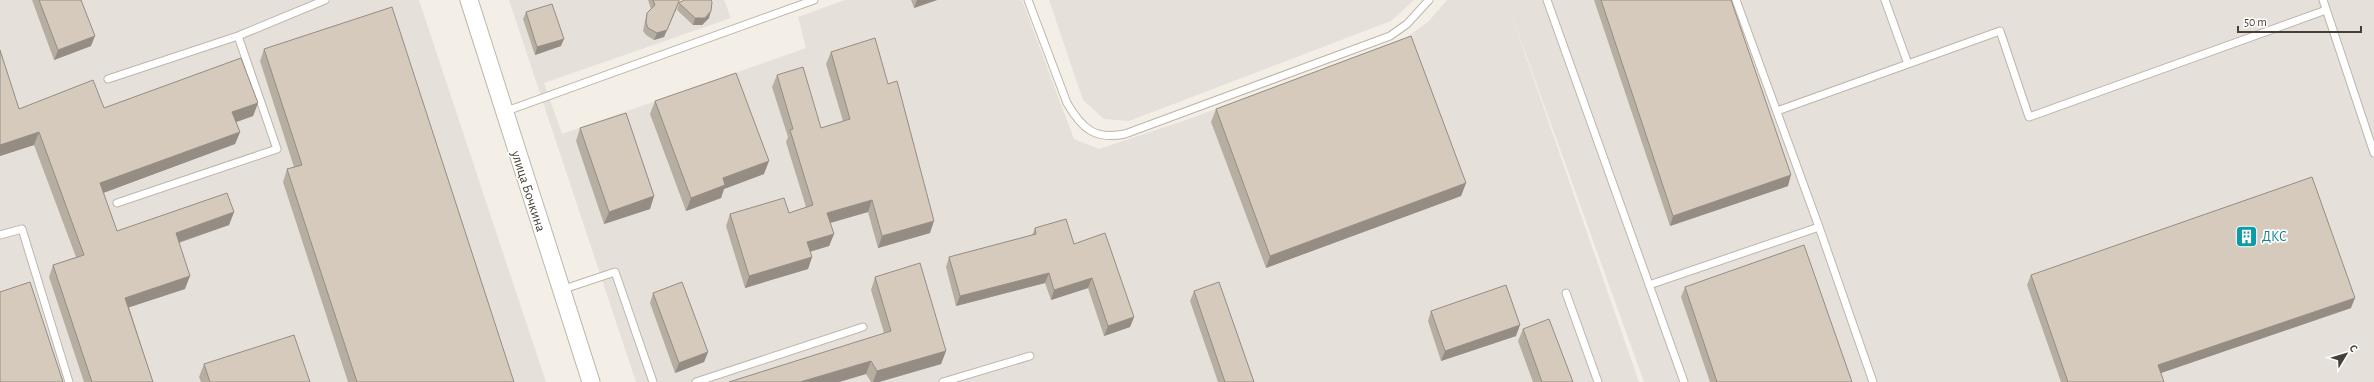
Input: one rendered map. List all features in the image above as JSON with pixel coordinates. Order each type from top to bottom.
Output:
[{"type":"street","name":"улица Бочкина","points":[[469,0],[591,382]]},
{"type":"lane","points":[[108,79],[238,36],[325,0]]},
{"type":"lane","points":[[504,112],[814,0]]},
{"type":"lane","points":[[1028,0],[1067,103],[1074,116],[1096,134],[1109,138],[1125,134],[1390,36],[1407,24],[1429,0]]},
{"type":"lane","points":[[1547,0],[1684,382]]},
{"type":"lane","points":[[1736,0],[1819,226],[1873,382]]},
{"type":"lane","points":[[1885,0],[1908,64]]},
{"type":"lane","points":[[2323,0],[2374,152]]},
{"type":"lane","points":[[1777,111],[2000,31],[2029,117],[2326,10]]},
{"type":"lane","points":[[117,203],[277,149],[238,36]]},
{"type":"lane","points":[[1649,285],[1819,226]]},
{"type":"lane","points":[[0,235],[22,229],[70,382]]},
{"type":"lane","points":[[561,290],[615,272],[652,382]]},
{"type":"lane","points":[[1566,293],[1598,382]]},
{"type":"lane","points":[[696,382],[863,327]]},
{"type":"lane","points":[[943,382],[1030,356]]},
{"type":"shaded area","points":[[0,0],[419,0],[546,382],[0,382]]},
{"type":"shaded area","points":[[509,0],[724,0],[731,18],[544,83],[562,134],[806,48],[798,17],[845,0],[1022,0],[1074,139],[1099,149],[1186,120],[1407,37],[1429,21],[1447,0],[2374,0],[2374,382],[1644,382],[1508,5],[1639,382],[636,382]]},
{"type":"shaded area","points":[[1049,0],[1414,0],[1391,21],[1129,121],[1104,119],[1083,100]]},
{"type":"building","points":[[39,0],[81,0],[95,36],[58,50]]},
{"type":"building","points":[[653,0],[679,0],[667,30],[657,33],[648,28],[646,23],[647,13],[655,5]]},
{"type":"building","points":[[684,0],[711,0],[711,11],[705,18],[695,18],[679,3]]},
{"type":"building","points":[[1601,0],[1731,0],[1791,175],[1673,216]]},
{"type":"building","points":[[552,4],[564,39],[537,47],[526,12]]},
{"type":"building","points":[[392,7],[514,382],[357,382],[287,169],[302,165],[264,49]]},
{"type":"building","points":[[1411,36],[1466,183],[1270,256],[1216,109]]},
{"type":"building","points":[[875,38],[888,84],[897,81],[934,221],[882,236],[872,200],[827,213],[834,234],[807,242],[812,257],[749,276],[730,214],[784,198],[789,213],[813,205],[790,130],[793,129],[777,75],[803,67],[821,128],[850,119],[831,52]]},
{"type":"building","points":[[0,50],[19,109],[93,80],[104,108],[241,58],[258,103],[232,112],[240,132],[100,183],[117,231],[227,193],[234,212],[176,233],[190,276],[125,298],[153,382],[92,382],[53,265],[84,255],[39,132],[0,145]]},
{"type":"building","points":[[736,73],[769,161],[723,178],[725,185],[691,198],[655,101]]},
{"type":"building","points":[[626,113],[654,196],[609,212],[580,128]]},
{"type":"building","name":"ДКС","points":[[2312,177],[2355,298],[2158,365],[2164,382],[2068,382],[2031,275]]},
{"type":"building","points":[[1066,219],[1074,244],[1105,233],[1134,317],[1108,326],[1092,278],[1054,290],[1049,273],[960,296],[949,257],[1036,234],[1035,228]]},
{"type":"building","points":[[1804,245],[1852,382],[1717,382],[1685,287]]},
{"type":"building","points":[[920,263],[946,351],[877,371],[871,361],[800,382],[729,382],[891,331],[875,277]]},
{"type":"building","points":[[30,282],[63,382],[0,382],[0,292]]},
{"type":"building","points":[[682,282],[708,352],[679,363],[653,293]]},
{"type":"building","points":[[1219,282],[1254,382],[1225,382],[1194,291]]},
{"type":"building","points":[[1506,285],[1520,325],[1445,351],[1431,311]]},
{"type":"building","points":[[1549,319],[1573,382],[1542,382],[1523,329]]},
{"type":"building","points":[[294,335],[310,382],[210,382],[204,364]]},
{"type":"place","name":"ДКС","points":[[2247,236]]}]
